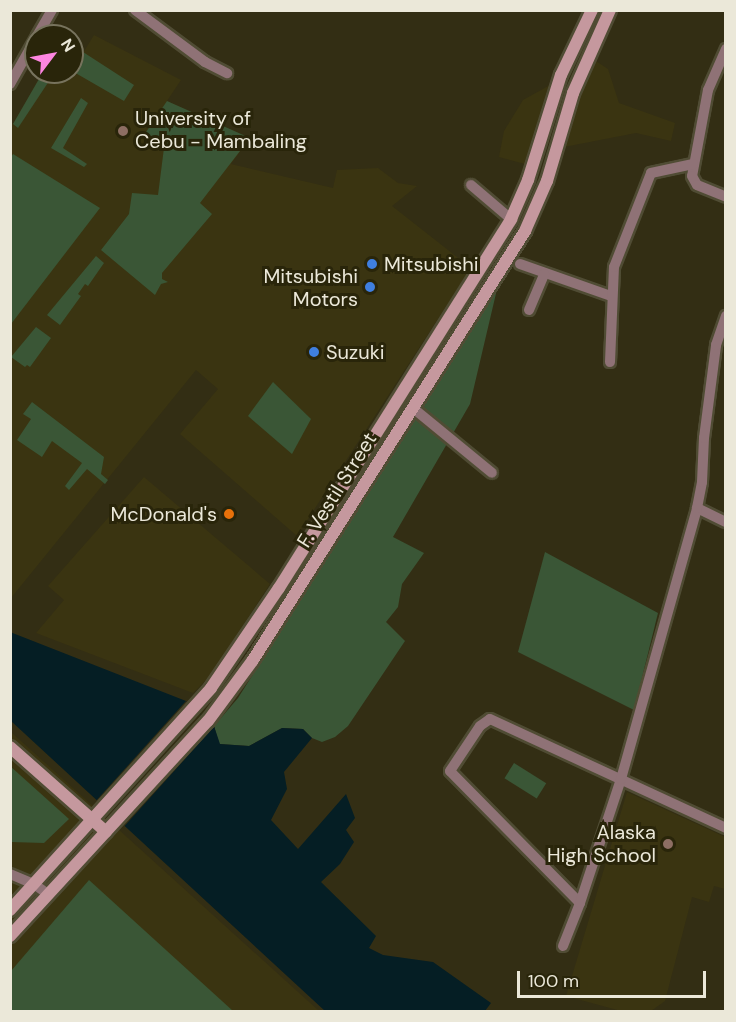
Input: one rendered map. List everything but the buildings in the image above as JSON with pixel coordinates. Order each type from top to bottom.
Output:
[{"type":"main road","name":"F. Vestil Street","points":[[10,910],[211,688],[273,597],[511,219],[528,180],[561,75],[592,10]]},
{"type":"main road","name":"F. Vestil Street","points":[[10,936],[208,721],[253,660],[525,231],[539,204],[573,93],[610,10]]},
{"type":"main road","points":[[10,747],[106,832]]},
{"type":"street","points":[[44,24],[52,10]]},
{"type":"street","points":[[135,10],[205,62],[226,73]]},
{"type":"street","points":[[726,49],[708,90],[692,176],[697,184],[726,197]]},
{"type":"street","points":[[10,84],[24,60]]},
{"type":"street","points":[[610,362],[614,267],[651,173],[693,164]]},
{"type":"street","points":[[471,185],[511,219]]},
{"type":"street","points":[[520,264],[611,296]]},
{"type":"street","points":[[529,310],[543,273]]},
{"type":"street","points":[[563,946],[580,903],[621,779],[697,508],[702,482],[704,438],[716,345],[726,316]]},
{"type":"street","points":[[413,408],[492,473]]},
{"type":"street","points":[[697,508],[726,522]]},
{"type":"street","points":[[580,903],[450,771],[480,726],[490,719],[726,828]]},
{"type":"street","points":[[10,874],[34,884],[48,894]]},
{"type":"shaded area","points":[[94,35],[181,80],[167,101],[250,138],[231,164],[333,188],[337,170],[378,168],[398,183],[417,186],[392,206],[471,268],[297,536],[180,434],[218,389],[196,370],[11,598],[11,123],[13,124],[36,84],[84,84],[84,51]]},
{"type":"shaded area","points":[[593,59],[608,69],[619,103],[675,123],[671,141],[636,133],[564,147]]},
{"type":"shaded area","points":[[552,84],[525,164],[499,157],[504,131],[523,100]]},
{"type":"shaded area","points":[[144,477],[270,584],[210,676],[193,693],[36,633],[64,600],[48,586]]},
{"type":"shaded area","points":[[11,732],[319,1011],[11,1011]]},
{"type":"shaded area","points":[[627,792],[725,837],[725,889],[714,886],[709,902],[692,897],[665,1001],[651,1011],[621,1011],[566,996]]},
{"type":"green space","points":[[84,53],[134,85],[124,101],[84,78]]},
{"type":"green space","points":[[36,84],[47,84],[18,128],[13,124]]},
{"type":"green space","points":[[81,98],[88,103],[63,148],[87,164],[84,167],[51,148]]},
{"type":"green space","points":[[167,101],[250,138],[200,203],[212,214],[162,273],[162,279],[168,282],[161,284],[155,295],[101,250],[129,214],[132,193],[158,195],[165,140],[144,135]]},
{"type":"green space","points":[[13,154],[100,208],[11,324],[10,159]]},
{"type":"green space","points":[[96,256],[104,263],[88,286],[85,284],[78,294],[81,296],[60,325],[47,315]]},
{"type":"green space","points":[[498,285],[470,404],[393,537],[424,553],[402,584],[398,607],[386,622],[405,641],[348,726],[335,737],[322,742],[312,738],[303,729],[282,728],[249,746],[219,744],[214,726],[238,698]]},
{"type":"green space","points":[[36,327],[51,338],[30,367],[27,365],[25,367],[11,357]]},
{"type":"green space","points":[[273,382],[311,419],[292,454],[248,416]]},
{"type":"green space","points":[[32,402],[104,457],[101,474],[108,480],[105,484],[87,469],[69,490],[65,486],[82,463],[52,441],[42,457],[17,440],[31,419],[23,414]]},
{"type":"green space","points":[[545,552],[658,613],[634,710],[518,652]]},
{"type":"green space","points":[[514,763],[546,783],[537,798],[504,778]]},
{"type":"green space","points":[[10,766],[69,819],[44,843],[11,842]]},
{"type":"green space","points":[[89,880],[233,1011],[11,1011],[11,971]]},
{"type":"water","points":[[10,632],[186,701],[214,726],[220,744],[249,746],[282,728],[303,729],[312,738],[284,772],[287,789],[271,820],[298,849],[346,794],[355,818],[346,830],[354,842],[340,864],[321,882],[376,936],[369,948],[383,955],[433,962],[491,1003],[485,1011],[325,1011],[11,721]]},
{"type":"pier","points":[[186,701],[214,726],[124,827],[96,801]]},
{"type":"place","name":"University of Cebu - Mambaling","points":[[123,131]]},
{"type":"place","name":"Mitsubishi","points":[[372,264]]},
{"type":"place","name":"Mitsubishi Motors","points":[[370,287]]},
{"type":"place","name":"Suzuki","points":[[314,352]]},
{"type":"place","name":"McDonald's","points":[[229,514]]},
{"type":"place","name":"Alaska High School","points":[[668,844]]}]
